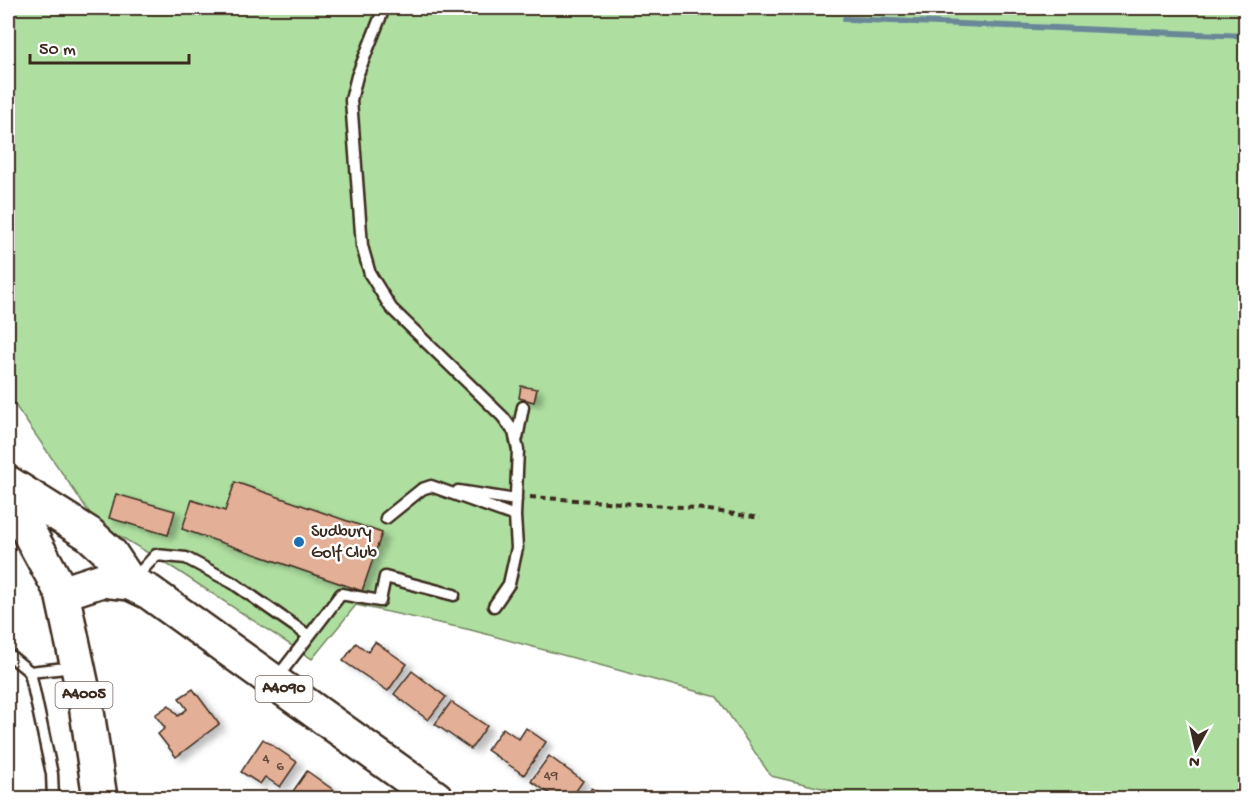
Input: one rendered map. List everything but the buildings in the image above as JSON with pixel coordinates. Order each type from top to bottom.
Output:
[{"type":"main road","points":[[8,483],[89,534],[110,553],[130,583]]},
{"type":"main road","name":"A4005","points":[[8,494],[62,592],[86,705],[100,798]]},
{"type":"main road","name":"A4090","points":[[62,592],[102,580],[130,583],[148,592],[436,798]]},
{"type":"lane","points":[[384,8],[357,76],[351,100],[362,246],[370,274],[391,308],[502,417],[514,432],[518,450],[518,498],[515,516],[517,548],[509,584],[494,606]]},
{"type":"lane","points":[[516,441],[524,407]]},
{"type":"lane","points":[[386,518],[422,489],[431,486],[518,498]]},
{"type":"lane","points":[[431,486],[515,516]]},
{"type":"lane","points":[[130,583],[156,555],[186,558],[233,584],[309,636]]},
{"type":"lane","points":[[274,682],[341,594],[380,601],[385,577],[454,595]]},
{"type":"lane","points":[[8,654],[30,672],[52,774],[53,798]]},
{"type":"lane","points":[[30,672],[78,666]]},
{"type":"path","points":[[518,498],[696,508],[760,518]]},
{"type":"green space","points":[[8,8],[1245,8],[1245,798],[864,798],[771,776],[717,697],[471,630],[356,605],[312,659],[175,569],[96,522],[8,395]]},
{"type":"waterway","points":[[845,19],[1246,36]]},
{"type":"place","name":"Sudbury Golf Club","points":[[299,542]]}]
